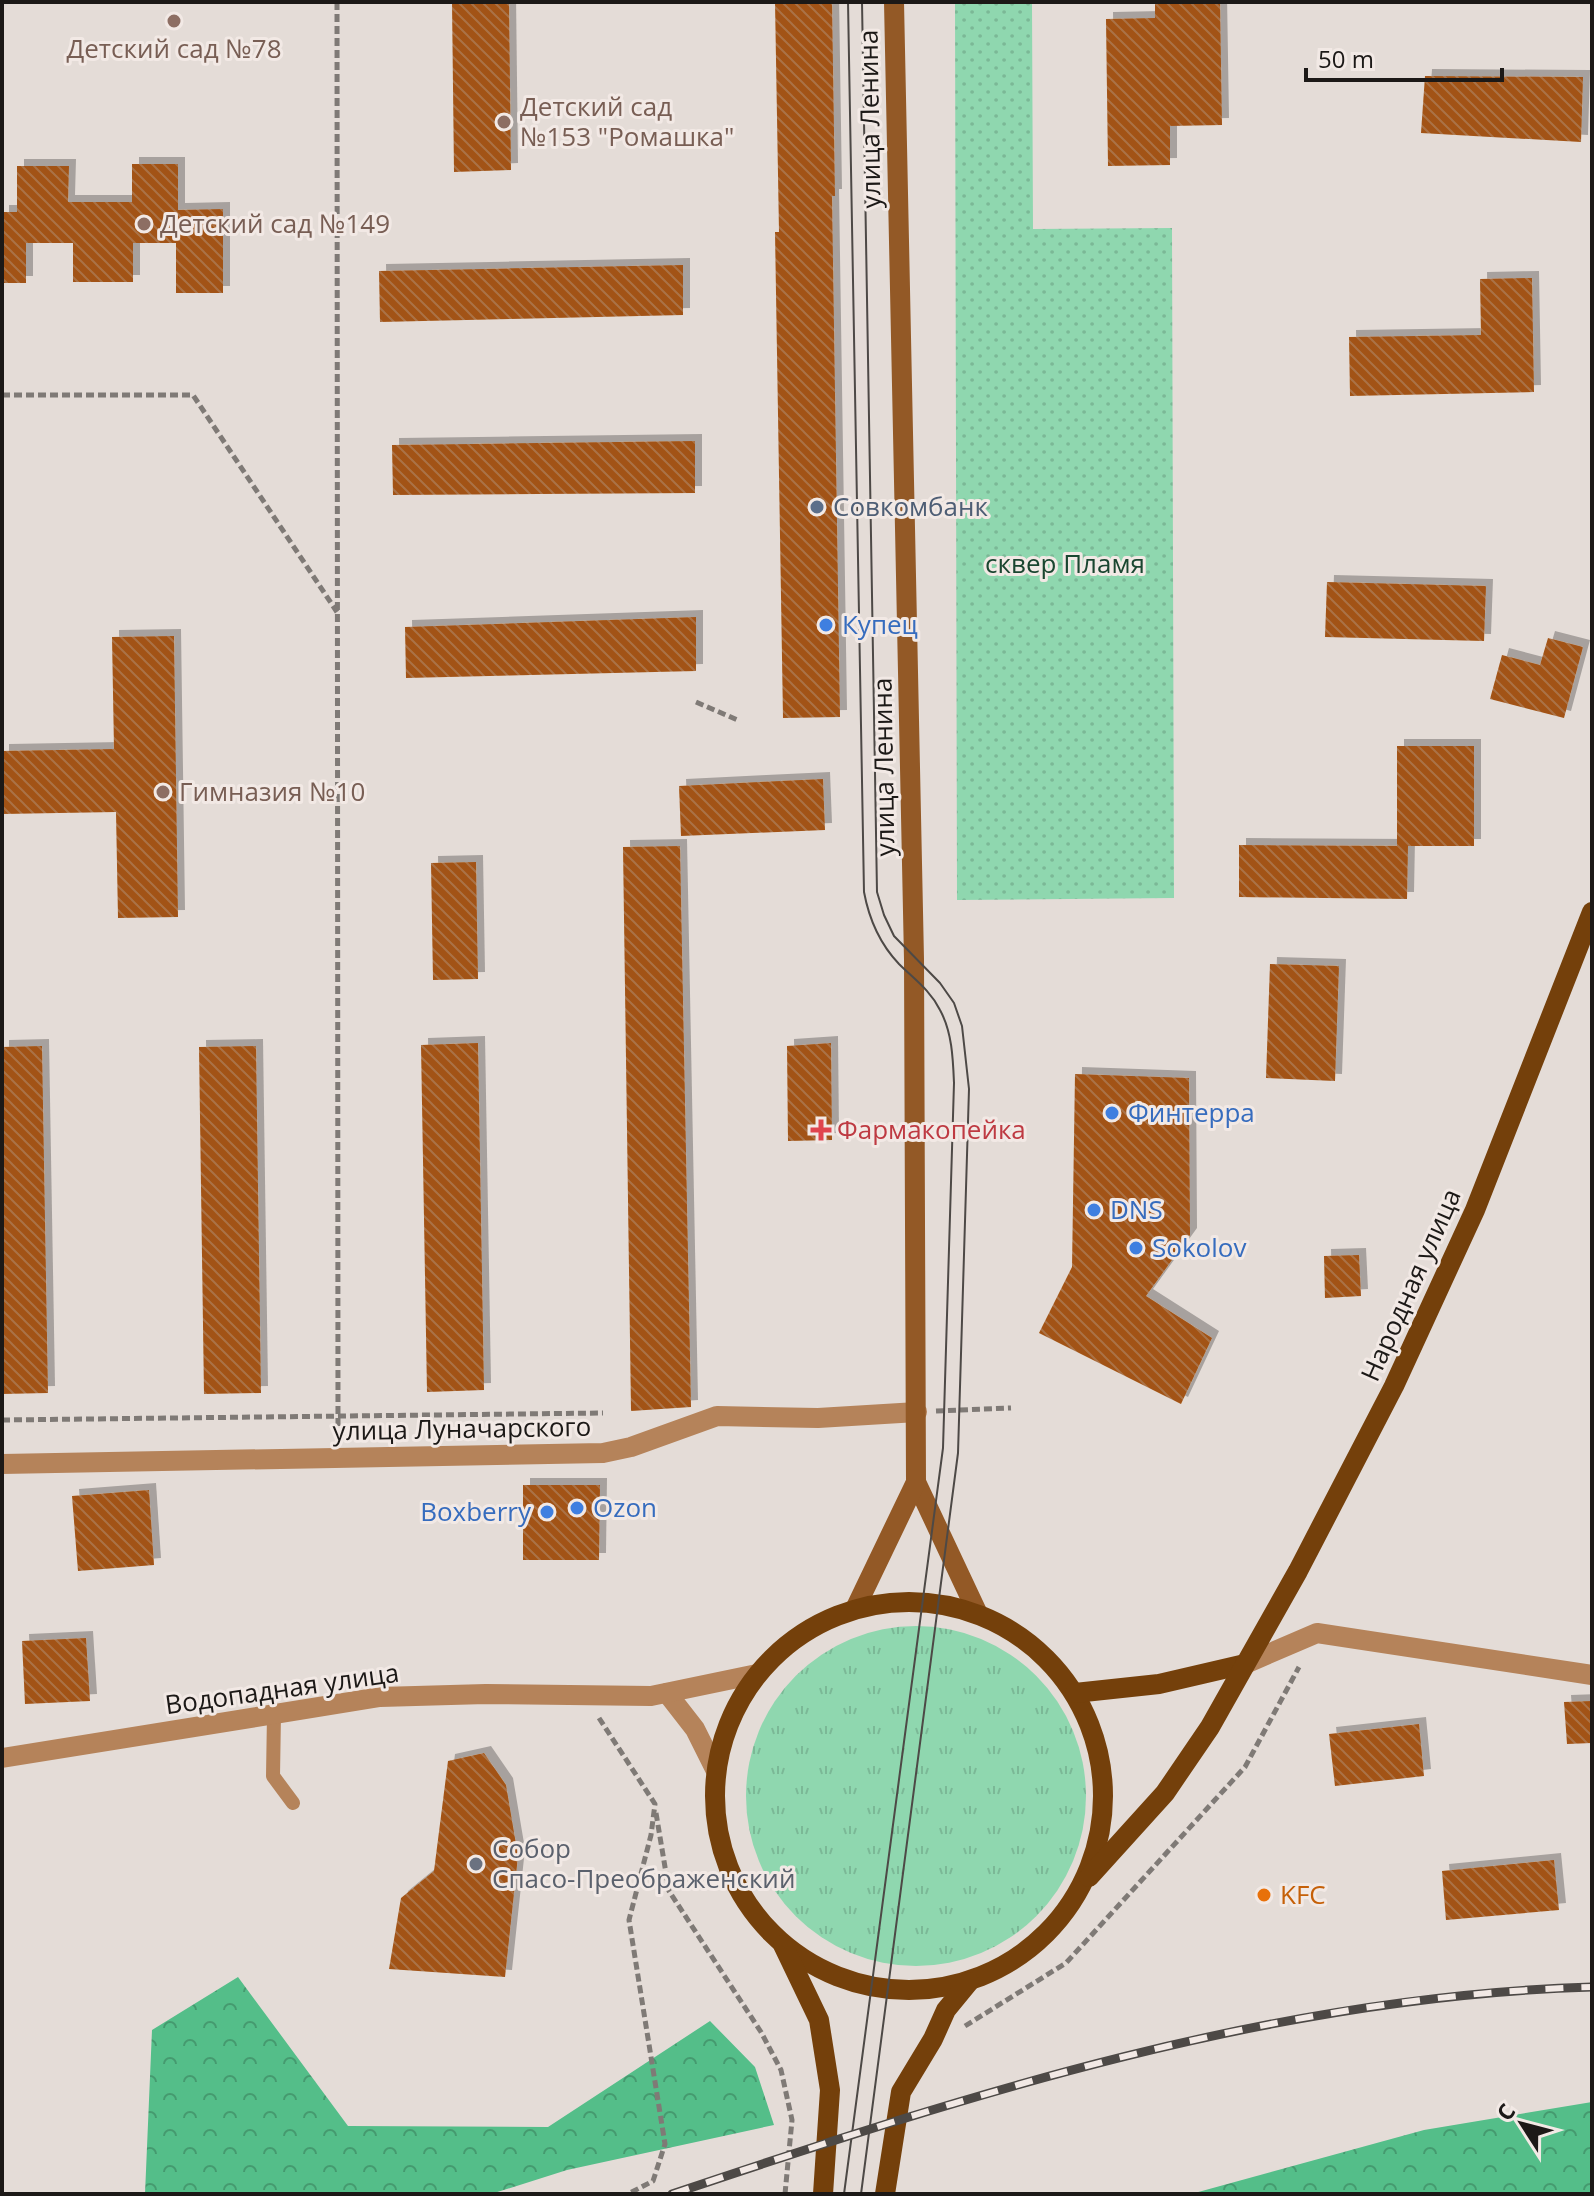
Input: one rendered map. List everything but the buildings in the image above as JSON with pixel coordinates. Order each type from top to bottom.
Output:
[{"type":"main road","name":"улица Ленина","points":[[894,2],[914,959],[916,1482]]},
{"type":"main road","name":"Народная улица","points":[[1084,1883],[1165,1793],[1210,1727],[1275,1614],[1394,1386],[1475,1210],[1592,912]]},
{"type":"main road","points":[[855,1609],[916,1482]]},
{"type":"main road","points":[[916,1482],[978,1614]]},
{"type":"main road","points":[[901,1597],[978,1614],[1033,1645],[1075,1693],[1100,1755],[1103,1820],[1084,1883],[1055,1927],[1015,1960],[969,1982],[888,1990],[835,1977],[783,1945],[750,1910],[727,1867],[716,1820],[716,1771],[730,1720],[757,1674],[785,1646],[818,1624],[855,1609],[901,1597]]},
{"type":"main road","points":[[1075,1693],[1159,1684],[1245,1664]]},
{"type":"main road","points":[[783,1945],[819,2020],[830,2090],[823,2194]]},
{"type":"main road","points":[[885,2194],[901,2092],[933,2039],[946,2010],[969,1982]]},
{"type":"street","name":"улица Луначарского","points":[[2,1464],[603,1453],[631,1447],[717,1416],[818,1418],[917,1412]]},
{"type":"street","points":[[1245,1664],[1317,1633],[1592,1675]]},
{"type":"street","name":"Водопадная улица","points":[[2,1758],[380,1697],[486,1694],[641,1696],[757,1674]]},
{"type":"street","points":[[667,1693],[695,1729],[716,1771]]},
{"type":"lane","points":[[274,1714],[273,1776],[293,1803]]},
{"type":"path","points":[[337,2],[338,1457]]},
{"type":"path","points":[[2,395],[193,395],[338,613]]},
{"type":"path","points":[[696,702],[740,721]]},
{"type":"path","points":[[917,1412],[1011,1408]]},
{"type":"path","points":[[2,1420],[603,1413]]},
{"type":"path","points":[[952,2033],[1066,1963],[1245,1767],[1317,1633]]},
{"type":"path","points":[[585,1695],[655,1804],[669,1891],[761,2032],[781,2070],[792,2120],[785,2194]]},
{"type":"path","points":[[628,2194],[653,2181],[665,2144],[629,1920],[651,1835],[655,1804]]},
{"type":"green space","name":"сквер Пламя","points":[[955,2],[1032,2],[1033,229],[1172,228],[1174,898],[957,900]]},
{"type":"green space","points":[[916,1626],[965,1633],[996,1646],[1024,1664],[1048,1688],[1066,1716],[1079,1747],[1086,1796],[1079,1845],[1066,1876],[1048,1904],[1024,1928],[996,1946],[965,1959],[916,1966],[867,1959],[836,1946],[808,1928],[784,1904],[766,1876],[753,1845],[746,1796],[753,1747],[766,1716],[784,1688],[808,1664],[836,1646],[867,1633]]},
{"type":"green space","points":[[238,1977],[348,2126],[548,2127],[710,2021],[755,2067],[774,2125],[567,2170],[491,2194],[145,2194],[152,2030]]},
{"type":"green space","points":[[1592,2102],[1592,2194],[1191,2194],[1424,2130]]},
{"type":"tram line","points":[[844,2194],[943,1448],[954,1083],[951,1045],[944,1018],[931,996],[886,948],[872,921],[864,892],[848,2]]},
{"type":"tram line","points":[[861,2194],[958,1453],[969,1089],[962,1026],[954,1003],[940,983],[894,936],[877,892],[862,2]]},
{"type":"railway","points":[[672,2194],[1010,2087],[1125,2056],[1240,2030],[1356,2009],[1474,1994],[1592,1987]]},
{"type":"place","name":"Детский сад №78","points":[[174,21]]},
{"type":"place","name":"Детский сад №153 \"Ромашка\"","points":[[504,122]]},
{"type":"place","name":"Детский сад №149","points":[[144,224]]},
{"type":"place","name":"Совкомбанк","points":[[817,507]]},
{"type":"place","name":"Купец","points":[[826,625]]},
{"type":"place","name":"Гимназия №10","points":[[163,792]]},
{"type":"place","name":"Финтерра","points":[[1112,1113]]},
{"type":"place","name":"Фармакопейка","points":[[821,1130]]},
{"type":"place","name":"DNS","points":[[1094,1210]]},
{"type":"place","name":"Sokolov","points":[[1136,1248]]},
{"type":"place","name":"Ozon","points":[[577,1508]]},
{"type":"place","name":"Boxberry","points":[[547,1512]]},
{"type":"place","name":"Собор Спасо-Преображенский","points":[[476,1864]]},
{"type":"place","name":"KFC","points":[[1264,1895]]}]
